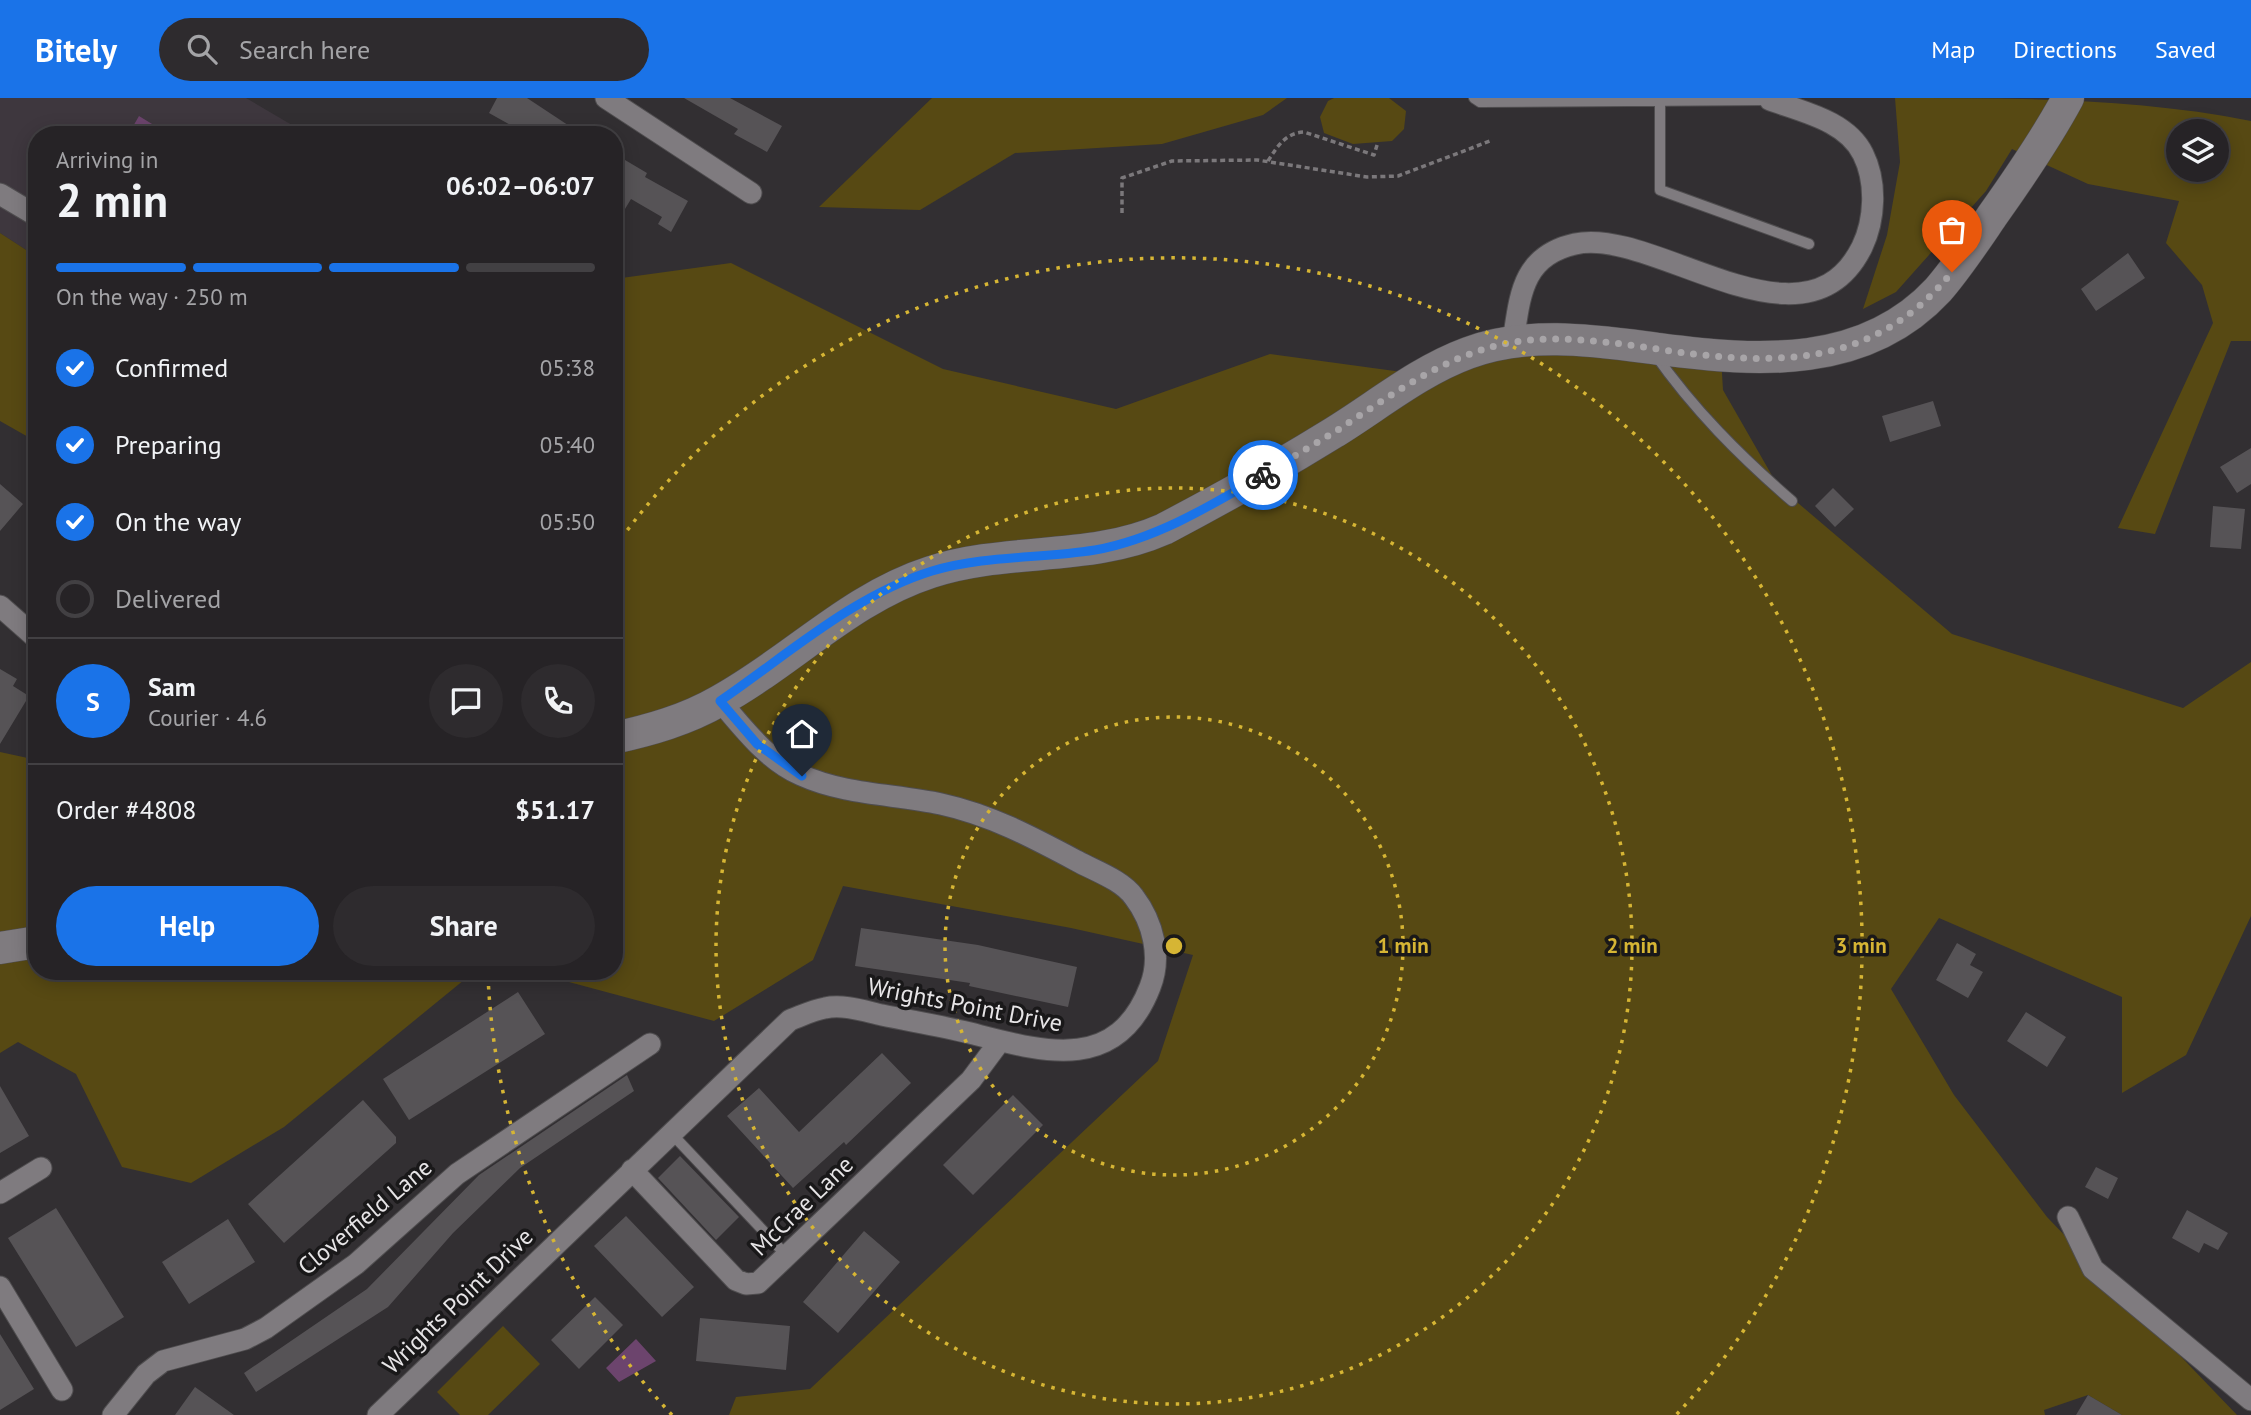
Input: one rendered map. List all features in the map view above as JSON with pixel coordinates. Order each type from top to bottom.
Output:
[{"type":"street","points":[[606,98],[751,193]]},
{"type":"street","points":[[623,736],[649,730],[720,701],[841,617],[892,588],[931,572],[970,562],[1093,550],[1139,540],[1227,496],[1413,380],[1468,353],[1513,342],[1591,340],[1721,357],[1793,358],[1853,345],[1885,332],[1937,291],[1967,253],[2037,151],[2068,98]]},
{"type":"street","points":[[1513,342],[1521,288],[1528,273],[1553,251],[1577,243],[1602,243],[1631,250],[1699,275],[1770,293],[1814,290],[1838,278],[1854,262],[1865,240],[1871,217],[1871,172],[1863,153],[1849,132],[1769,99]]},
{"type":"street","points":[[0,194],[28,211]]},
{"type":"street","points":[[0,606],[28,631]]},
{"type":"street","name":"Wrights Point Drive","points":[[378,1415],[790,1020],[824,1008],[845,1007],[1036,1050],[1070,1052],[1099,1046],[1117,1034],[1148,994],[1155,966],[1154,938],[1147,916],[1125,887],[990,817],[940,804],[833,786],[802,776],[757,744],[720,701]]},
{"type":"street","points":[[0,948],[28,944]]},
{"type":"street","name":"McCrae Lane","points":[[632,1171],[736,1280],[746,1284],[758,1283],[971,1080],[1000,1041]]},
{"type":"street","name":"Cloverfield Lane","points":[[113,1415],[146,1374],[163,1361],[245,1339],[266,1328],[356,1264],[457,1174],[650,1044]]},
{"type":"street","points":[[0,1193],[41,1168]]},
{"type":"street","points":[[2068,1217],[2093,1269],[2251,1400]]},
{"type":"street","points":[[0,1287],[62,1390]]},
{"type":"lane","points":[[1474,98],[1480,102],[1769,99]]},
{"type":"lane","points":[[1660,102],[1660,190],[1809,244]]},
{"type":"lane","points":[[1650,348],[1705,420],[1746,462],[1792,501]]},
{"type":"lane","points":[[671,1133],[788,1257]]},
{"type":"path","points":[[1268,162],[1282,141],[1296,132],[1304,132],[1374,155],[1378,142]]},
{"type":"path","points":[[1122,213],[1122,178],[1172,161],[1268,162],[1367,177],[1398,176],[1490,141]]},
{"type":"shaded area","points":[[0,98],[246,98],[294,126],[28,126],[28,251],[0,233]]},
{"type":"shaded area","points":[[932,98],[1287,98],[1263,115],[1162,144],[1015,153],[920,210],[819,207]]},
{"type":"shaded area","points":[[1334,98],[1389,98],[1406,111],[1404,129],[1392,141],[1353,144],[1324,133],[1320,117],[1328,101]]},
{"type":"shaded area","points":[[1895,98],[2074,101],[2208,113],[2251,121],[2251,341],[2231,341],[2155,534],[2118,528],[2213,323],[2202,285],[2166,243],[2179,201],[2088,184],[2012,149],[1986,191],[1896,292],[1863,309],[1887,235],[1900,162]]},
{"type":"shaded area","points":[[139,116],[155,126],[133,126]]},
{"type":"shaded area","points":[[0,233],[28,251],[28,437],[0,421]]},
{"type":"shaded area","points":[[731,263],[943,369],[1116,409],[1270,354],[1424,375],[1468,353],[1721,357],[1723,390],[1778,486],[1952,634],[2183,708],[2251,662],[2251,916],[2186,1055],[2122,1093],[2122,997],[1939,918],[1891,989],[1954,1095],[2047,1217],[2237,1415],[2122,1415],[2088,1395],[2044,1410],[2045,1415],[729,1415],[736,1397],[810,1389],[1158,1061],[1193,955],[1071,928],[843,886],[813,960],[714,1021],[561,980],[623,980],[623,278]]},
{"type":"shaded area","points":[[0,752],[28,758],[28,980],[464,980],[284,1127],[191,1183],[122,1167],[76,1074],[18,1042],[0,1053]]},
{"type":"shaded area","points":[[503,1326],[540,1364],[488,1415],[460,1415],[437,1392]]},
{"type":"shaded area","points":[[636,1339],[656,1361],[619,1382],[606,1368]]},
{"type":"building","points":[[497,98],[527,98],[569,126],[512,126],[489,113]]},
{"type":"building","points":[[684,98],[730,98],[782,126],[767,152],[734,134],[738,129]]},
{"type":"building","points":[[625,160],[647,173],[645,177],[688,201],[671,232],[658,224],[662,217],[631,199],[625,209],[623,208]]},
{"type":"building","points":[[2128,253],[2145,278],[2096,311],[2081,289]]},
{"type":"building","points":[[1933,401],[1941,426],[1890,442],[1882,416]]},
{"type":"building","points":[[2251,448],[2251,484],[2237,493],[2220,467]]},
{"type":"building","points":[[0,484],[23,504],[0,531]]},
{"type":"building","points":[[1833,488],[1854,509],[1835,527],[1815,506]]},
{"type":"building","points":[[2213,506],[2245,509],[2241,549],[2210,547]]},
{"type":"building","points":[[0,669],[17,679],[13,686],[28,698],[0,744]]},
{"type":"building","points":[[861,928],[978,945],[1077,967],[1068,1007],[969,986],[970,983],[855,966]]},
{"type":"building","points":[[1957,943],[1976,954],[1970,965],[1983,972],[1968,998],[1936,980]]},
{"type":"building","points":[[518,992],[545,1034],[409,1120],[383,1079]]},
{"type":"building","points":[[2026,1012],[2066,1037],[2047,1067],[2007,1041]]},
{"type":"building","points":[[882,1053],[911,1083],[846,1145],[844,1142],[793,1188],[727,1116],[759,1088],[799,1132]]},
{"type":"building","points":[[627,1075],[634,1091],[520,1168],[453,1233],[388,1307],[256,1392],[244,1373],[367,1289],[479,1175]]},
{"type":"building","points":[[0,1086],[29,1136],[0,1153]]},
{"type":"building","points":[[1013,1095],[1043,1125],[973,1195],[943,1165]]},
{"type":"building","points":[[363,1100],[396,1137],[396,1143],[284,1243],[248,1204]]},
{"type":"building","points":[[680,1156],[739,1217],[716,1240],[658,1178]]},
{"type":"building","points":[[2096,1167],[2118,1178],[2108,1199],[2085,1187]]},
{"type":"building","points":[[56,1208],[124,1317],[76,1347],[8,1238]]},
{"type":"building","points":[[2187,1210],[2228,1233],[2218,1250],[2204,1243],[2199,1253],[2172,1238]]},
{"type":"building","points":[[626,1216],[694,1287],[662,1317],[594,1246]]},
{"type":"building","points":[[228,1219],[255,1262],[189,1304],[162,1262]]},
{"type":"building","points":[[864,1231],[900,1262],[838,1333],[803,1302]]},
{"type":"building","points":[[595,1297],[623,1325],[579,1369],[551,1340]]},
{"type":"building","points":[[700,1318],[790,1326],[786,1370],[696,1361]]},
{"type":"building","points":[[0,1334],[34,1389],[0,1410]]},
{"type":"building","points":[[195,1387],[234,1415],[175,1415]]},
{"type":"building","points":[[2088,1395],[2122,1415],[2076,1415]]},
{"type":"way so far","points":[[1263,475],[1413,380],[1468,353],[1513,342],[1591,340],[1721,357],[1793,358],[1816,355],[1853,345],[1885,332],[1937,291],[1952,272]]},
{"type":"route","points":[[802,776],[787,768],[757,744],[720,701],[841,617],[873,597],[931,572],[970,562],[1093,550],[1139,540],[1263,475]]}]
